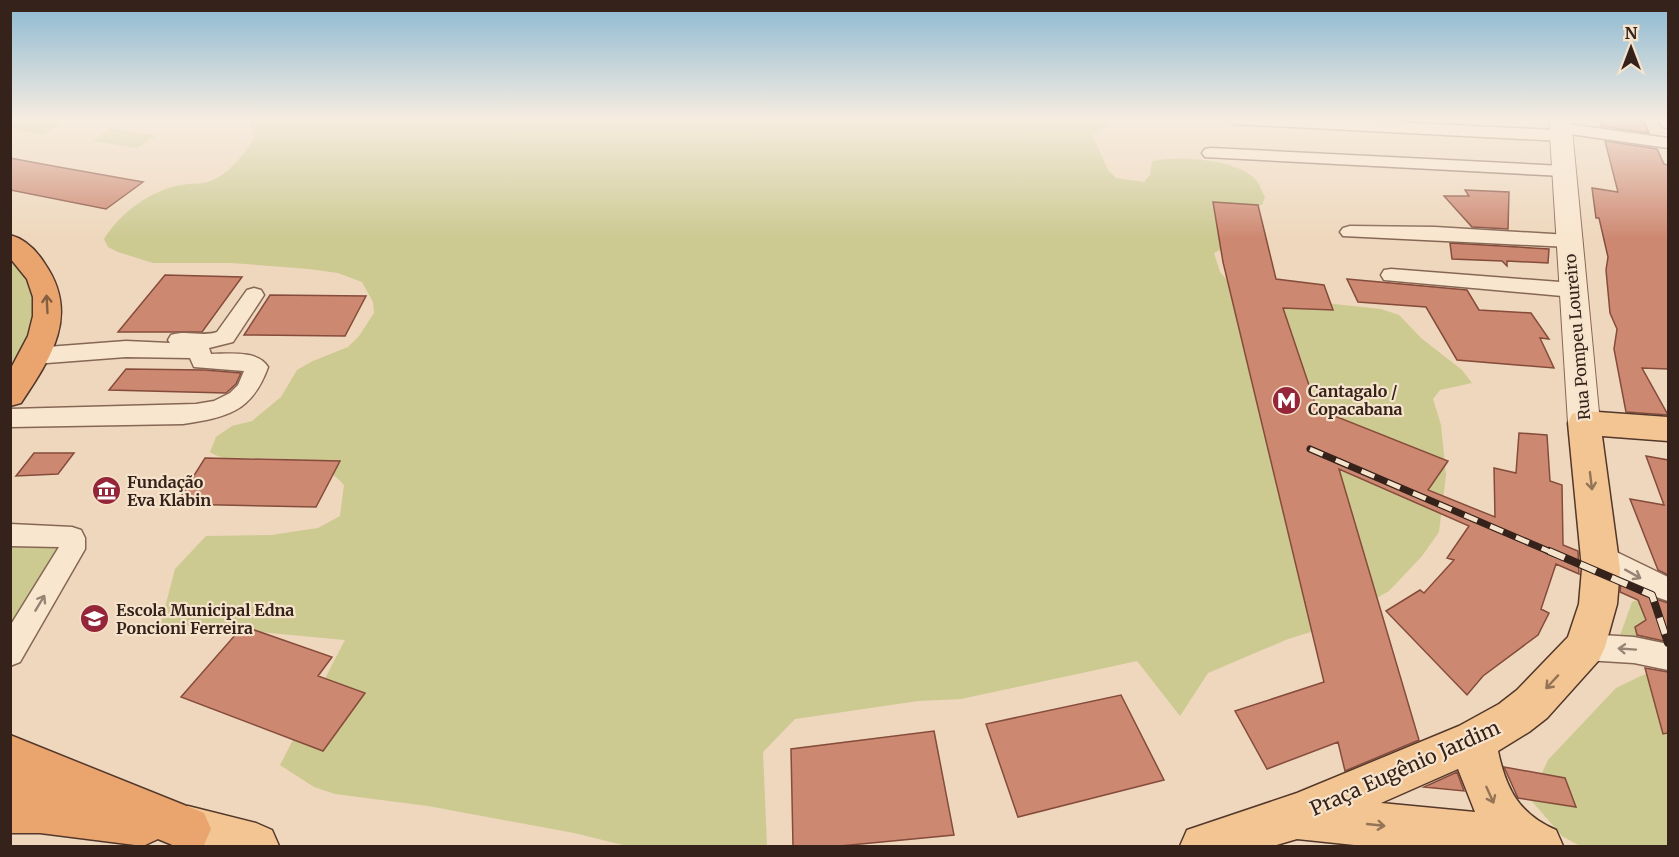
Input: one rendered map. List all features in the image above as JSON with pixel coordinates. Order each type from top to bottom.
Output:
[{"type":"highway","points":[[10,243],[35,265],[44,281],[49,307],[44,338],[10,395]]},
{"type":"highway","points":[[10,756],[171,822]]},
{"type":"highway","points":[[10,783],[171,822]]},
{"type":"highway","points":[[10,810],[40,810],[171,822]]},
{"type":"main road","points":[[1584,423],[1668,429]]},
{"type":"main road","name":"Rua Pompeu Loureiro","points":[[1584,423],[1600,555]]},
{"type":"main road","name":"Praça Eugênio Jardim","points":[[1297,816],[1474,741],[1514,718],[1532,704],[1585,647],[1598,604],[1600,555]]},
{"type":"main road","points":[[1474,741],[1480,772],[1503,822],[1532,843]]},
{"type":"main road","points":[[1203,846],[1297,816]]},
{"type":"main road","name":"Praça Eugênio Jardim","points":[[1297,816],[1532,843]]},
{"type":"main road","points":[[171,822],[256,846]]},
{"type":"street","points":[[1328,159],[1563,171]]},
{"type":"street","name":"Rua Pompeu Loureiro","points":[[1562,159],[1584,423]]},
{"type":"street","points":[[1350,232],[1435,233],[1569,241]]},
{"type":"street","points":[[1390,275],[1573,290]]},
{"type":"street","points":[[37,351],[88,340],[220,339],[225,337],[254,295]]},
{"type":"street","points":[[10,418],[183,416],[211,411],[230,405],[243,396],[257,367],[250,363],[202,361],[200,351],[187,349],[37,351]]},
{"type":"street","points":[[10,535],[65,536],[72,538],[74,543],[10,653]]},
{"type":"street","points":[[1600,555],[1652,584],[1668,589]]},
{"type":"street","points":[[1585,647],[1634,650],[1668,657]]},
{"type":"shaded area","points":[[238,159],[1103,159],[1108,170],[1116,178],[1144,182],[1150,175],[1152,161],[1163,159],[1207,160],[1236,167],[1256,180],[1265,197],[1262,205],[1249,206],[1224,248],[1214,253],[1220,272],[1229,282],[1314,302],[1381,309],[1399,315],[1421,338],[1462,370],[1472,383],[1440,390],[1433,399],[1441,425],[1446,475],[1439,532],[1422,556],[1389,591],[1327,627],[1288,639],[1208,673],[1180,716],[1137,661],[961,699],[918,701],[795,719],[763,752],[767,846],[627,846],[574,833],[428,806],[335,794],[314,787],[280,765],[345,640],[161,623],[175,569],[206,536],[271,535],[318,528],[340,516],[344,485],[325,470],[291,460],[231,459],[210,452],[216,437],[232,426],[252,421],[281,397],[297,370],[348,347],[359,336],[374,313],[373,302],[362,282],[338,273],[232,263],[153,263],[108,247],[104,239],[119,220],[137,204],[170,188],[209,182]]},
{"type":"shaded area","points":[[11,257],[31,283],[36,306],[32,331],[11,377]]},
{"type":"shaded area","points":[[11,543],[52,544],[58,548],[58,558],[11,636]]},
{"type":"shaded area","points":[[1652,595],[1668,601],[1668,648],[1649,642],[1618,641],[1632,602]]},
{"type":"shaded area","points":[[1653,672],[1668,674],[1668,846],[1580,846],[1562,836],[1530,799],[1548,760],[1616,688]]},
{"type":"building","points":[[10,159],[143,182],[106,209],[10,190]]},
{"type":"building","points":[[1610,159],[1662,159],[1664,164],[1668,165],[1668,369],[1642,368],[1668,415],[1626,412],[1614,349],[1617,329],[1610,313],[1606,270],[1608,257],[1599,218],[1596,218],[1592,188],[1618,192]]},
{"type":"building","points":[[1465,190],[1509,192],[1508,229],[1472,227],[1444,196],[1469,196]]},
{"type":"building","points":[[1213,202],[1258,205],[1276,279],[1324,285],[1333,310],[1283,308],[1317,409],[1448,461],[1428,490],[1495,517],[1494,468],[1516,473],[1519,433],[1547,435],[1550,481],[1562,485],[1563,545],[1578,551],[1579,574],[1556,564],[1541,609],[1549,613],[1538,635],[1483,676],[1467,695],[1386,611],[1420,590],[1424,593],[1454,560],[1447,558],[1469,526],[1339,469],[1419,740],[1345,771],[1338,742],[1267,769],[1235,711],[1324,682],[1223,262]]},
{"type":"building","points":[[1450,243],[1549,249],[1548,263],[1507,261],[1507,266],[1502,261],[1452,259]]},
{"type":"building","points":[[165,275],[242,277],[202,332],[118,332]]},
{"type":"building","points":[[1347,279],[1467,290],[1479,310],[1531,313],[1549,339],[1540,338],[1554,368],[1457,360],[1426,307],[1358,302]]},
{"type":"building","points":[[270,295],[366,296],[345,336],[244,335]]},
{"type":"building","points":[[126,369],[241,373],[236,384],[226,393],[109,390]]},
{"type":"building","points":[[34,453],[74,453],[58,474],[16,476]]},
{"type":"building","points":[[1646,456],[1668,460],[1668,575],[1658,570],[1630,499],[1664,505]]},
{"type":"building","points":[[205,458],[340,461],[316,507],[176,504]]},
{"type":"building","points":[[1621,583],[1641,594],[1668,603],[1668,642],[1637,635],[1635,627],[1646,620],[1638,600],[1620,592]]},
{"type":"building","points":[[243,626],[332,657],[318,676],[365,693],[323,751],[181,697]]},
{"type":"building","points":[[1645,668],[1668,672],[1668,733],[1663,734]]},
{"type":"building","points":[[1121,695],[1164,780],[1018,817],[986,724]]},
{"type":"building","points":[[934,731],[954,835],[840,846],[793,846],[791,749]]},
{"type":"building","points":[[1504,767],[1565,778],[1576,807],[1518,798]]},
{"type":"building","points":[[1457,772],[1464,791],[1424,787]]},
{"type":"railway","points":[[1310,449],[1553,553]]},
{"type":"railway","points":[[1549,551],[1652,595],[1668,643]]},
{"type":"place","name":"Cantagalo / Copacabana","points":[[1287,400]]},
{"type":"place","name":"Fundação Eva Klabin","points":[[106,491]]},
{"type":"place","name":"Escola Municipal Edna Poncioni Ferreira","points":[[95,619]]}]
